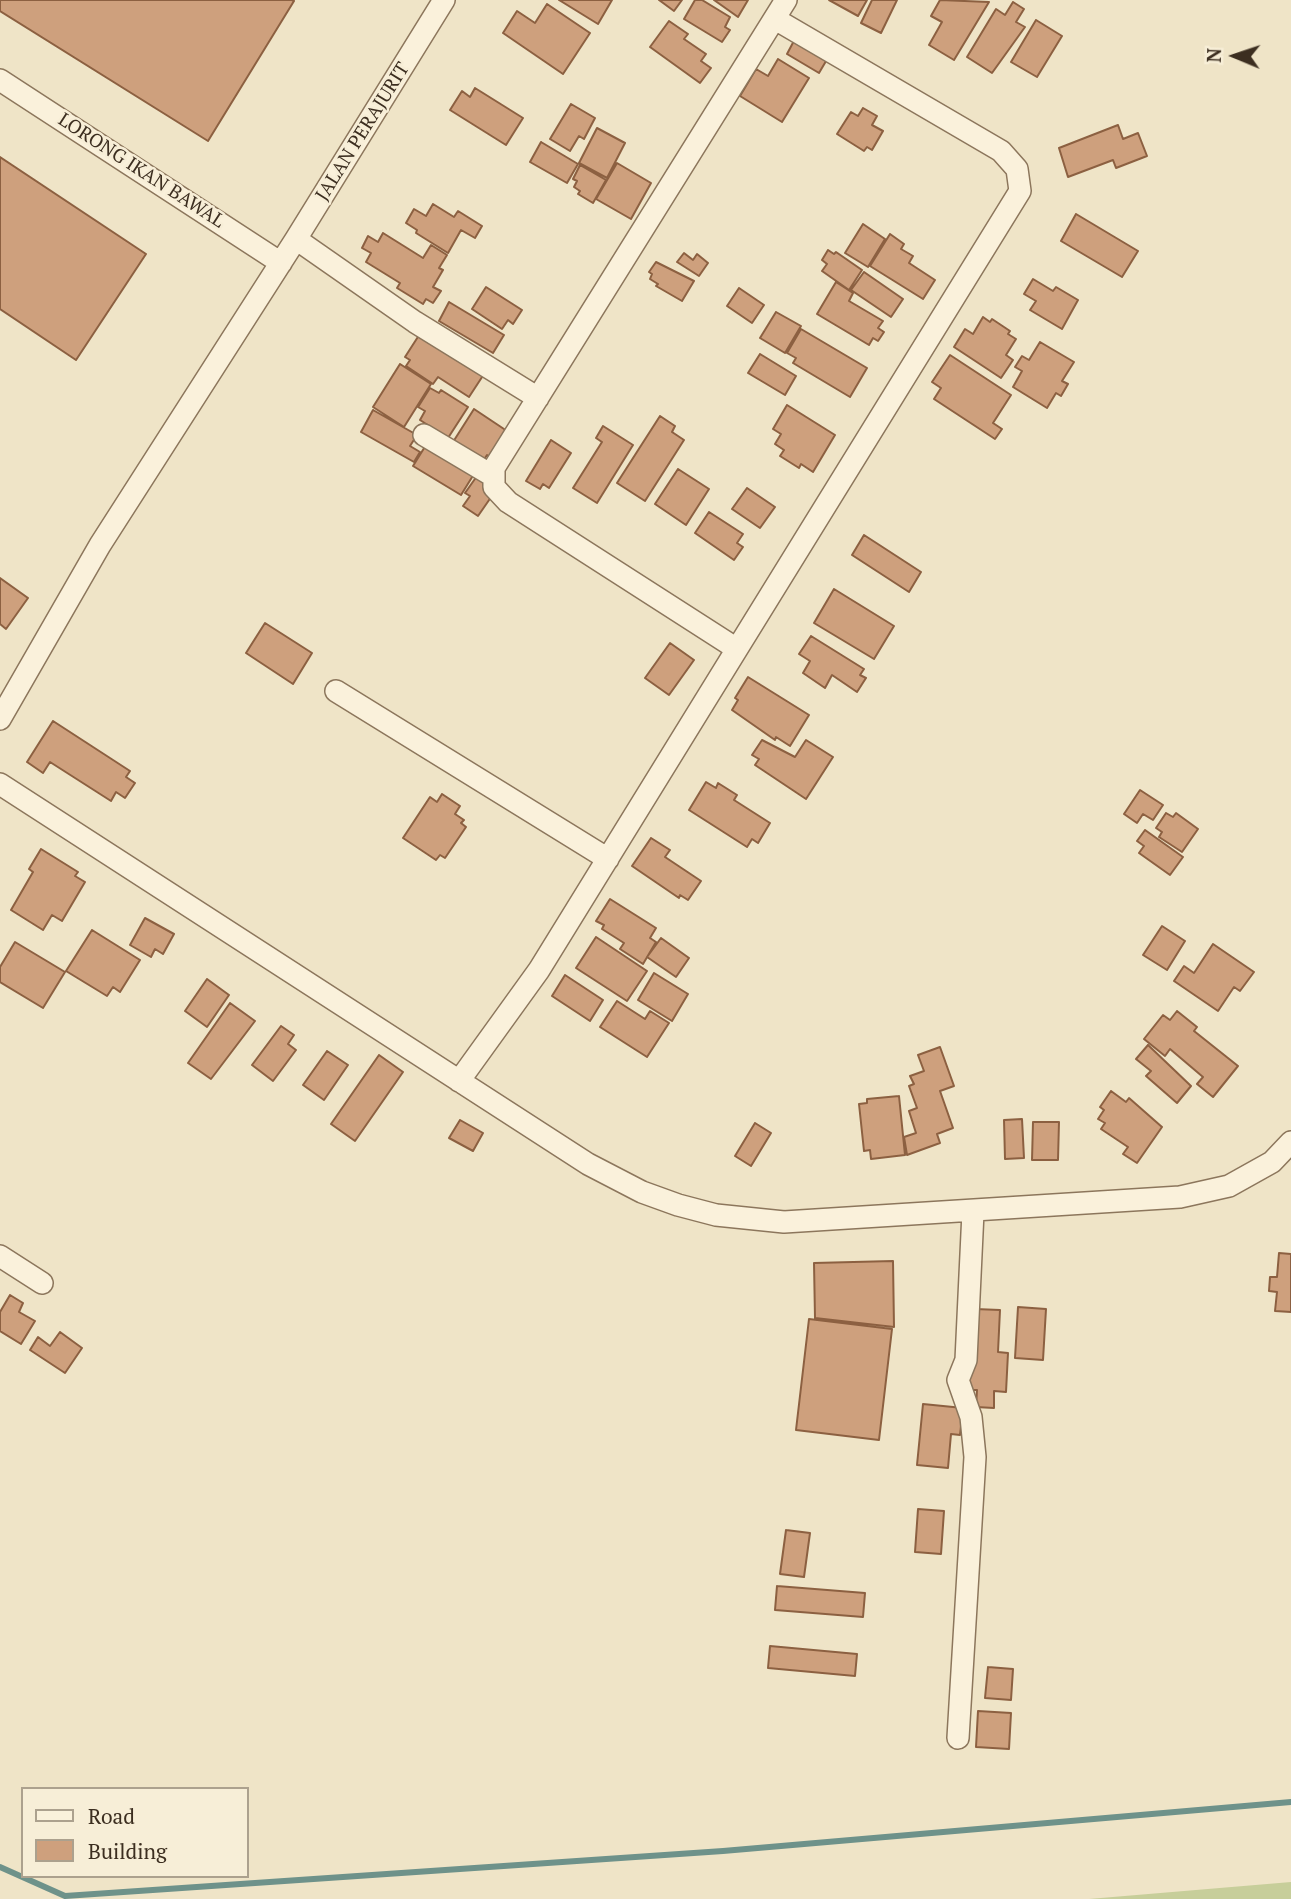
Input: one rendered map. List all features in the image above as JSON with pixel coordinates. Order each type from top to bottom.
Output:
[{"type":"street","name":"JALAN PERAJURIT","points":[[0,719],[100,545],[281,263],[444,0]]},
{"type":"street","points":[[737,649],[508,502],[495,487],[493,476],[494,468],[786,0]]},
{"type":"street","points":[[460,1081],[539,970],[1020,191],[1017,169],[1001,151],[775,19]]},
{"type":"street","name":"LORONG IKAN BAWAL","points":[[0,80],[281,263]]},
{"type":"street","points":[[296,239],[415,322],[538,398]]},
{"type":"street","points":[[424,435],[493,476]]},
{"type":"street","points":[[336,691],[608,859]]},
{"type":"street","points":[[0,784],[599,1169],[642,1192],[716,1215],[784,1222],[1180,1197],[1229,1186],[1272,1161],[1291,1142]]},
{"type":"street","points":[[958,1738],[975,1457],[971,1418],[958,1380],[966,1360],[973,1212]]},
{"type":"street","points":[[0,1256],[42,1283]]},
{"type":"green space","points":[[1291,1882],[1291,1899],[1089,1899]]},
{"type":"building","points":[[0,0],[294,1],[208,141],[0,11]]},
{"type":"building","points":[[559,0],[612,0],[598,24]]},
{"type":"building","points":[[659,0],[682,0],[674,11]]},
{"type":"building","points":[[695,0],[702,0],[730,17],[725,27],[730,30],[722,42],[684,19]]},
{"type":"building","points":[[714,0],[748,0],[738,17]]},
{"type":"building","points":[[829,0],[867,0],[858,16]]},
{"type":"building","points":[[872,0],[897,0],[881,33],[861,23]]},
{"type":"building","points":[[940,0],[989,2],[954,60],[929,45],[942,22],[931,16]]},
{"type":"building","points":[[1013,2],[1024,9],[1016,22],[1025,27],[992,73],[967,57],[996,9],[1005,15]]},
{"type":"building","points":[[547,4],[590,33],[563,74],[503,33],[517,11],[535,23]]},
{"type":"building","points":[[1036,20],[1062,36],[1037,77],[1011,62]]},
{"type":"building","points":[[669,21],[688,34],[684,39],[706,54],[701,61],[711,68],[700,83],[650,47]]},
{"type":"building","points":[[796,37],[829,56],[819,73],[787,54]]},
{"type":"building","points":[[778,59],[809,78],[782,122],[740,96],[756,69],[768,76]]},
{"type":"building","points":[[475,88],[523,118],[506,145],[450,110],[462,91],[470,97]]},
{"type":"building","points":[[571,104],[595,118],[584,139],[579,136],[570,151],[550,139]]},
{"type":"building","points":[[863,108],[877,116],[872,125],[883,131],[872,150],[867,147],[864,151],[837,134],[851,112],[858,116]]},
{"type":"building","points":[[1118,125],[1123,139],[1138,133],[1147,156],[1116,168],[1113,160],[1068,177],[1059,148]]},
{"type":"building","points":[[597,128],[625,143],[607,178],[579,163]]},
{"type":"building","points":[[541,142],[578,164],[567,183],[530,162]]},
{"type":"building","points":[[0,157],[146,254],[76,360],[0,309]]},
{"type":"building","points":[[617,163],[651,183],[631,219],[596,199]]},
{"type":"building","points":[[580,165],[606,180],[593,203],[578,194],[580,191],[574,187],[577,181],[573,179]]},
{"type":"building","points":[[433,204],[454,217],[458,211],[482,226],[475,238],[461,230],[448,253],[416,233],[417,230],[406,223],[414,209],[426,216]]},
{"type":"building","points":[[1076,214],[1138,251],[1122,277],[1061,241]]},
{"type":"building","points":[[863,224],[885,239],[868,267],[845,253]]},
{"type":"building","points":[[383,233],[423,258],[431,245],[447,255],[439,268],[443,270],[433,287],[441,291],[433,303],[426,299],[423,304],[397,288],[400,283],[366,262],[371,253],[362,248],[368,236],[378,242]]},
{"type":"building","points":[[890,234],[904,244],[901,249],[913,256],[909,263],[935,280],[923,299],[870,266]]},
{"type":"building","points":[[828,250],[834,254],[836,252],[862,270],[849,290],[822,271],[827,264],[822,260]]},
{"type":"building","points":[[684,253],[693,260],[697,254],[708,263],[699,276],[677,262]]},
{"type":"building","points":[[656,262],[694,281],[682,301],[656,286],[658,284],[650,279],[652,274],[649,272]]},
{"type":"building","points":[[864,272],[903,299],[891,317],[851,290]]},
{"type":"building","points":[[1033,279],[1053,291],[1056,287],[1078,300],[1062,329],[1030,310],[1036,301],[1024,294]]},
{"type":"building","points":[[836,282],[853,293],[849,301],[883,321],[878,328],[884,332],[878,341],[873,338],[869,345],[817,314]]},
{"type":"building","points":[[486,287],[522,310],[513,324],[508,320],[502,329],[472,309]]},
{"type":"building","points":[[739,288],[764,305],[752,323],[727,306]]},
{"type":"building","points":[[449,302],[504,335],[493,353],[439,321]]},
{"type":"building","points":[[776,312],[801,326],[785,353],[760,338]]},
{"type":"building","points":[[983,317],[990,322],[992,319],[1010,331],[1008,334],[1016,339],[1006,355],[1013,360],[1001,378],[954,347],[965,329],[973,334]]},
{"type":"building","points":[[423,329],[486,371],[469,397],[438,377],[433,384],[406,366],[410,360],[405,357]]},
{"type":"building","points":[[801,329],[867,368],[850,397],[793,363],[796,358],[787,353]]},
{"type":"building","points":[[1040,342],[1074,362],[1062,381],[1068,384],[1061,396],[1056,393],[1047,408],[1013,387],[1022,371],[1015,367],[1022,356],[1029,360]]},
{"type":"building","points":[[760,354],[796,376],[785,395],[748,373]]},
{"type":"building","points":[[950,355],[1011,395],[993,423],[1002,429],[995,439],[934,399],[941,388],[932,382]]},
{"type":"building","points":[[400,364],[431,384],[404,427],[373,407]]},
{"type":"building","points":[[430,388],[439,393],[441,390],[468,407],[448,438],[420,420],[425,411],[418,407]]},
{"type":"building","points":[[787,405],[835,435],[813,472],[801,464],[799,468],[780,456],[784,450],[775,444],[781,434],[773,429]]},
{"type":"building","points":[[474,409],[513,435],[496,461],[487,455],[483,461],[453,442]]},
{"type":"building","points":[[373,410],[417,435],[410,446],[420,452],[414,462],[361,432]]},
{"type":"building","points":[[660,416],[675,426],[672,432],[684,440],[645,501],[617,483]]},
{"type":"building","points":[[603,426],[633,445],[597,503],[573,488],[602,442],[596,438]]},
{"type":"building","points":[[551,440],[571,453],[549,488],[543,484],[540,489],[526,481]]},
{"type":"building","points":[[426,445],[474,474],[461,495],[413,466]]},
{"type":"building","points":[[678,469],[709,489],[686,525],[655,504]]},
{"type":"building","points":[[477,476],[496,490],[478,516],[463,506],[470,496],[465,493]]},
{"type":"building","points":[[747,488],[775,507],[760,528],[732,509]]},
{"type":"building","points":[[709,512],[743,534],[737,543],[743,547],[734,560],[695,533]]},
{"type":"building","points":[[864,535],[921,572],[909,592],[852,555]]},
{"type":"building","points":[[0,578],[28,598],[6,629],[0,624]]},
{"type":"building","points":[[834,589],[894,626],[874,659],[814,623]]},
{"type":"building","points":[[265,623],[312,653],[293,684],[246,653]]},
{"type":"building","points":[[811,636],[864,669],[860,675],[866,678],[857,692],[832,675],[825,688],[803,673],[810,661],[799,654]]},
{"type":"building","points":[[670,643],[694,660],[669,695],[645,678]]},
{"type":"building","points":[[748,677],[809,715],[790,746],[776,737],[775,740],[732,710],[738,700],[735,698]]},
{"type":"building","points":[[53,721],[130,771],[126,777],[135,783],[125,798],[116,792],[111,801],[50,762],[43,773],[27,762]]},
{"type":"building","points":[[762,740],[795,757],[806,740],[833,757],[806,799],[755,765],[759,759],[752,755]]},
{"type":"building","points":[[706,782],[716,788],[718,783],[737,795],[734,800],[770,823],[758,843],[752,839],[747,847],[689,810]]},
{"type":"building","points":[[1140,790],[1163,805],[1153,820],[1143,814],[1137,823],[1124,814]]},
{"type":"building","points":[[442,794],[460,806],[455,814],[464,820],[461,823],[466,827],[445,858],[440,855],[436,860],[403,838],[430,797],[437,802]]},
{"type":"building","points":[[1166,813],[1173,817],[1176,813],[1198,829],[1182,852],[1159,837],[1162,832],[1156,828]]},
{"type":"building","points":[[1145,830],[1183,857],[1170,875],[1139,853],[1144,846],[1137,841]]},
{"type":"building","points":[[651,838],[670,850],[665,857],[701,881],[688,900],[680,895],[679,898],[632,866]]},
{"type":"building","points":[[41,849],[78,872],[75,876],[85,882],[62,921],[52,915],[43,930],[11,910],[33,872],[29,869]]},
{"type":"building","points":[[610,899],[656,928],[650,938],[656,942],[643,964],[620,949],[624,943],[602,929],[604,925],[596,921]]},
{"type":"building","points":[[145,918],[174,934],[163,954],[155,949],[151,957],[130,945]]},
{"type":"building","points":[[1162,926],[1185,941],[1167,970],[1143,955]]},
{"type":"building","points":[[92,930],[140,960],[120,992],[113,987],[107,996],[66,971]]},
{"type":"building","points":[[596,937],[647,971],[627,1001],[576,968]]},
{"type":"building","points":[[661,938],[689,958],[676,977],[647,957]]},
{"type":"building","points":[[15,942],[65,972],[43,1008],[0,982],[0,967]]},
{"type":"building","points":[[1213,944],[1254,972],[1240,991],[1234,987],[1218,1011],[1174,981],[1184,966],[1194,973]]},
{"type":"building","points":[[654,973],[688,994],[672,1021],[638,1000]]},
{"type":"building","points":[[565,975],[603,1000],[590,1021],[552,996]]},
{"type":"building","points":[[207,979],[229,995],[207,1027],[185,1011]]},
{"type":"building","points":[[617,1001],[645,1019],[650,1011],[669,1023],[647,1057],[600,1027]]},
{"type":"building","points":[[230,1003],[255,1021],[211,1079],[188,1063]]},
{"type":"building","points":[[1177,1011],[1197,1027],[1194,1031],[1238,1066],[1213,1097],[1197,1084],[1203,1077],[1170,1049],[1165,1056],[1144,1039],[1163,1015],[1170,1020]]},
{"type":"building","points":[[281,1026],[294,1035],[288,1044],[296,1050],[273,1081],[252,1065]]},
{"type":"building","points":[[1148,1045],[1191,1086],[1177,1103],[1146,1076],[1151,1071],[1136,1059]]},
{"type":"building","points":[[940,1047],[954,1086],[940,1091],[953,1128],[937,1134],[940,1143],[907,1155],[904,1137],[916,1133],[909,1111],[917,1108],[909,1086],[914,1084],[910,1076],[924,1071],[918,1055]]},
{"type":"building","points":[[327,1051],[348,1065],[324,1100],[303,1085]]},
{"type":"building","points":[[379,1055],[403,1072],[355,1141],[331,1124]]},
{"type":"building","points":[[1111,1091],[1126,1102],[1129,1098],[1162,1127],[1137,1163],[1123,1154],[1128,1147],[1101,1129],[1105,1123],[1098,1119],[1104,1110],[1100,1107]]},
{"type":"building","points":[[899,1096],[905,1155],[871,1159],[870,1150],[864,1151],[859,1104],[867,1103],[867,1099]]},
{"type":"building","points":[[1022,1119],[1024,1158],[1005,1159],[1004,1120]]},
{"type":"building","points":[[460,1120],[483,1133],[473,1151],[449,1138]]},
{"type":"building","points":[[1033,1122],[1059,1122],[1058,1160],[1032,1160]]},
{"type":"building","points":[[755,1123],[771,1133],[751,1166],[735,1156]]},
{"type":"building","points":[[1279,1253],[1291,1254],[1291,1312],[1275,1311],[1277,1292],[1269,1291],[1270,1277],[1277,1277]]},
{"type":"building","points":[[893,1261],[894,1327],[815,1318],[814,1263]]},
{"type":"building","points":[[10,1295],[23,1303],[19,1312],[35,1321],[21,1344],[0,1331],[0,1312]]},
{"type":"building","points":[[1018,1307],[1046,1309],[1043,1360],[1015,1358]]},
{"type":"building","points":[[975,1309],[1000,1310],[998,1352],[1008,1353],[1006,1392],[994,1391],[994,1408],[976,1407],[977,1390],[966,1390]]},
{"type":"building","points":[[809,1319],[892,1329],[879,1440],[796,1430]]},
{"type":"building","points":[[60,1332],[82,1348],[65,1373],[30,1350],[38,1337],[50,1346]]},
{"type":"building","points":[[923,1404],[963,1408],[960,1435],[951,1434],[948,1468],[917,1465]]},
{"type":"building","points":[[918,1509],[944,1511],[941,1554],[915,1552]]},
{"type":"building","points":[[786,1530],[810,1533],[804,1577],[780,1574]]},
{"type":"building","points":[[777,1586],[865,1593],[863,1617],[775,1610]]},
{"type":"building","points":[[770,1646],[857,1654],[855,1676],[768,1668]]},
{"type":"building","points":[[988,1667],[1013,1669],[1011,1700],[985,1698]]},
{"type":"building","points":[[978,1711],[1011,1713],[1009,1749],[976,1747]]},
{"type":"waterway","points":[[25,1878],[65,1896],[723,1851],[1291,1802]]},
{"type":"waterway","points":[[0,1867],[21,1876]]}]
